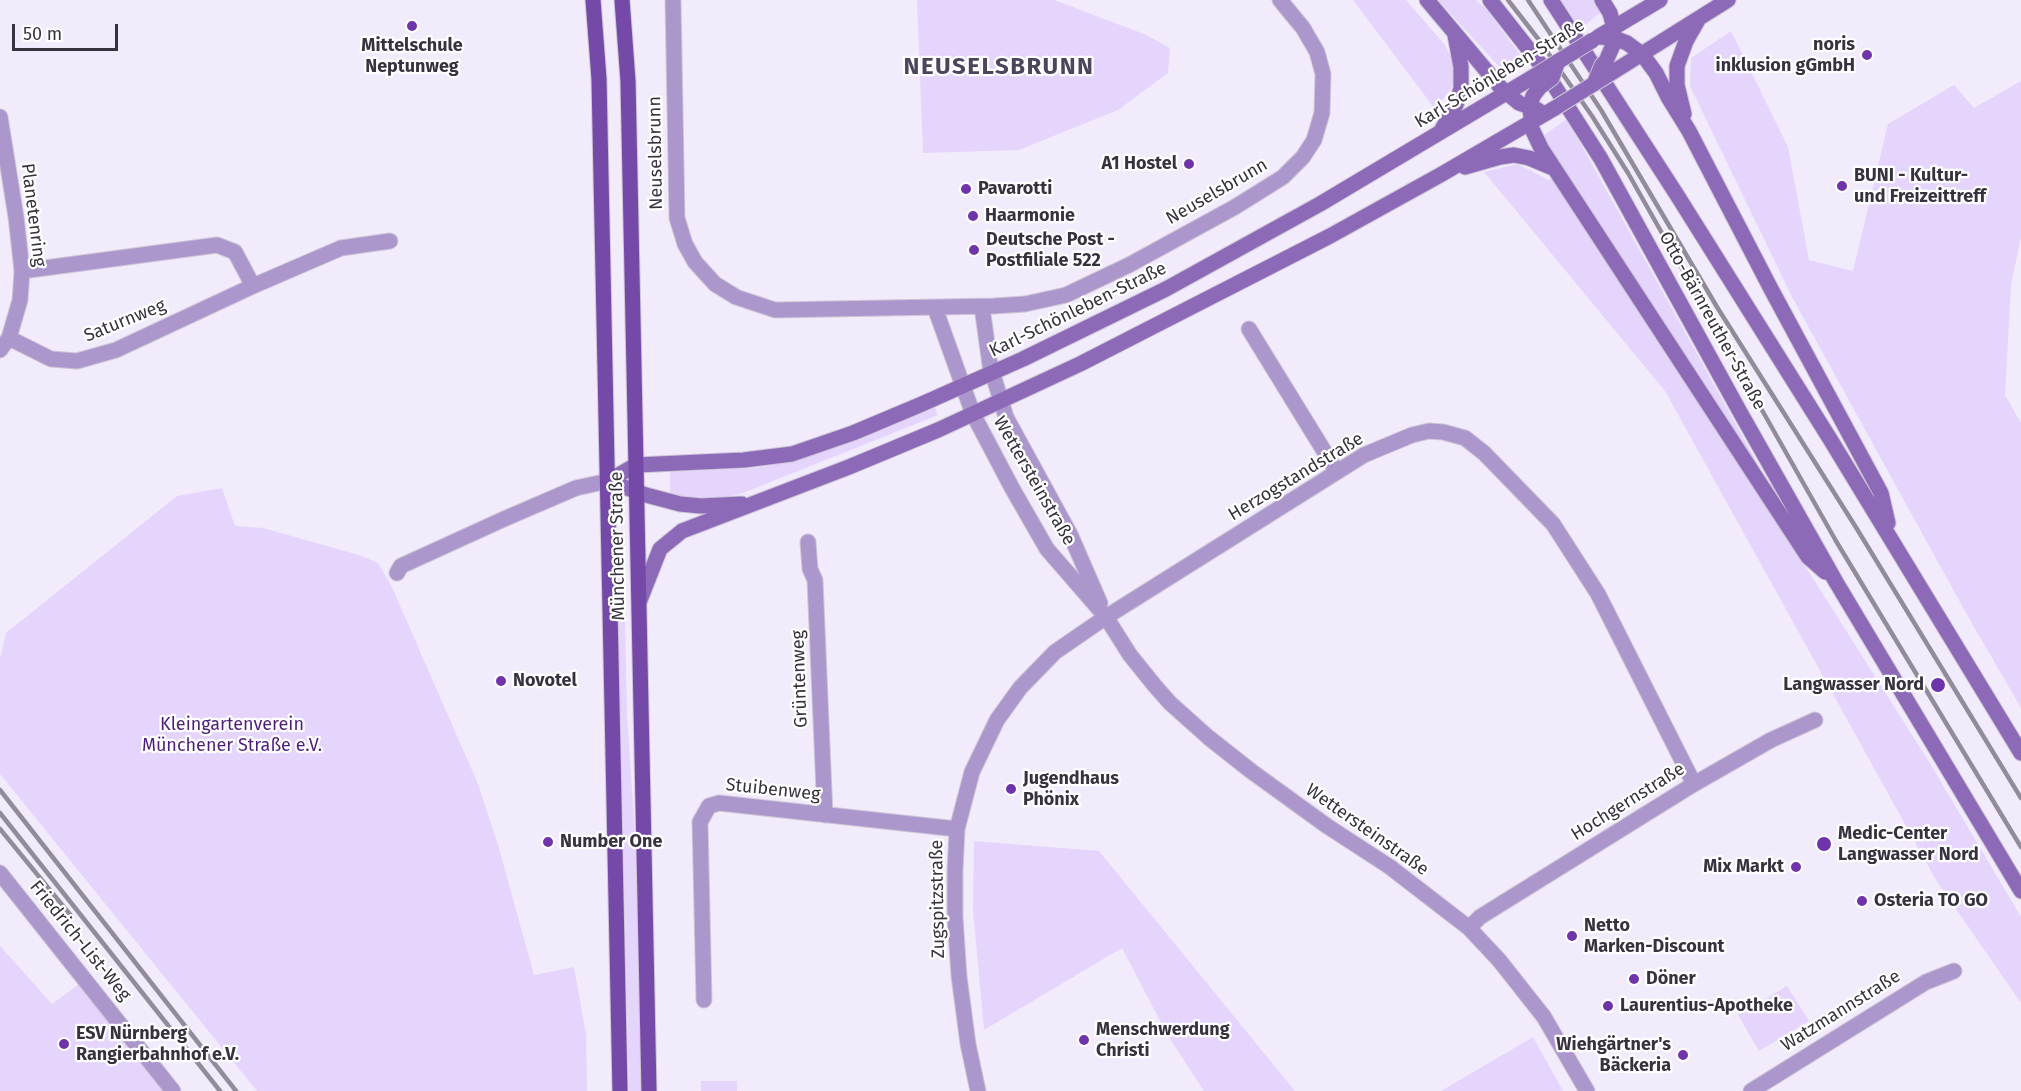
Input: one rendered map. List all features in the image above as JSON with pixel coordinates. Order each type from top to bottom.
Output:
[{"type":"main road","name":"Münchener Straße","points":[[593,0],[599,88],[620,1091]]},
{"type":"main road","name":"Münchener Straße","points":[[622,0],[628,81],[649,1091]]},
{"type":"main road","points":[[1427,0],[1507,93],[1530,115]]},
{"type":"main road","name":"Otto-Bärnreuther-Straße","points":[[1490,0],[1541,65],[1601,159],[1745,422],[1836,582],[2021,891]]},
{"type":"main road","name":"Otto-Bärnreuther-Straße","points":[[1551,0],[1727,274],[2021,753]]},
{"type":"main road","points":[[1602,0],[1610,13],[1605,36],[1611,54],[1610,67]]},
{"type":"main road","name":"Karl-Schönleben-Straße","points":[[608,481],[636,465],[755,460],[792,453],[853,433],[992,373],[1186,279],[1320,204],[1507,93],[1537,82],[1558,62],[1605,36],[1660,0]]},
{"type":"main road","points":[[638,606],[655,558],[665,543],[682,531],[849,467],[1001,402],[1186,311],[1330,236],[1442,174],[1530,115],[1551,110],[1594,84],[1610,67],[1642,54],[1728,0]]},
{"type":"main road","name":"Otto-Bärnreuther-Straße","points":[[1689,131],[1679,96],[1677,74],[1683,49],[1699,19]]},
{"type":"main road","points":[[1439,133],[1456,105],[1461,88],[1461,67],[1454,32]]},
{"type":"main road","name":"Otto-Bärnreuther-Straße","points":[[1605,36],[1627,44],[1642,54],[1656,73],[1881,493],[1891,538]]},
{"type":"main road","points":[[1530,115],[1537,82]]},
{"type":"main road","name":"Otto-Bärnreuther-Straße","points":[[1530,115],[1537,142],[1553,168],[1808,557],[1836,582]]},
{"type":"main road","points":[[1442,174],[1500,157],[1515,155],[1553,168]]},
{"type":"main road","points":[[608,481],[636,492],[692,506],[754,503]]},
{"type":"street","name":"Neuselsbrunn","points":[[673,0],[677,218],[685,244],[695,262],[715,284],[736,297],[775,310],[982,307],[1026,304],[1066,295],[1090,284],[1235,207],[1283,177],[1304,157],[1314,140],[1322,113],[1323,74],[1317,52],[1303,28],[1280,0]]},
{"type":"street","name":"Planetenring","points":[[0,117],[22,271],[20,300],[5,344]]},
{"type":"street","name":"Saturnweg","points":[[5,344],[51,358],[77,360],[116,350],[341,248],[390,241]]},
{"type":"street","points":[[22,271],[217,245],[235,252],[253,286]]},
{"type":"street","points":[[982,307],[992,373]]},
{"type":"street","points":[[935,308],[962,386]]},
{"type":"street","points":[[1249,329],[1337,472]]},
{"type":"street","name":"Wettersteinstraße","points":[[992,373],[1001,402],[1017,438],[1070,534],[1106,617]]},
{"type":"street","name":"Wettersteinstraße","points":[[962,386],[973,414],[1047,549],[1106,617],[1130,655],[1170,703],[1251,771],[1327,826],[1390,867],[1469,928],[1499,960],[1544,1017],[1587,1091]]},
{"type":"street","name":"Herzogstandstraße","points":[[1106,617],[1364,455],[1412,435],[1429,431],[1465,438],[1484,453],[1553,524],[1598,594],[1694,784]]},
{"type":"street","name":"Münchener Straße","points":[[397,573],[401,566],[504,519],[576,489],[608,481]]},
{"type":"street","name":"Grüntenweg","points":[[808,542],[810,569],[815,580],[825,815]]},
{"type":"street","name":"Zugspitzstraße","points":[[978,1091],[968,1044],[959,976],[955,917],[957,829],[972,772],[997,720],[1020,688],[1055,652],[1106,617]]},
{"type":"street","name":"Hochgernstraße","points":[[1469,928],[1480,917],[1694,784],[1771,740],[1815,720]]},
{"type":"street","name":"Stuibenweg","points":[[704,1000],[700,822],[709,806],[720,803],[957,829]]},
{"type":"street","name":"Friedrich-List-Weg","points":[[0,873],[173,1091]]},
{"type":"street","name":"Watzmannstraße","points":[[1751,1091],[1926,982],[1954,971]]},
{"type":"green space","points":[[917,0],[1054,0],[1144,34],[1170,48],[1168,73],[1118,110],[1019,150],[923,153]]},
{"type":"green space","points":[[1353,0],[1406,0],[1445,45],[1456,67],[1451,89],[1435,109]]},
{"type":"green space","points":[[1438,0],[1476,0],[1488,11],[1526,63],[1505,73]]},
{"type":"green space","points":[[1560,0],[1595,0],[1600,13],[1580,29]]},
{"type":"green space","points":[[1731,31],[1788,147],[1809,260],[1853,271],[1888,124],[1954,85],[1974,108],[2021,81],[2021,237],[2011,285],[2005,395],[2021,423],[2021,708],[1966,613],[1792,297],[1690,86],[1691,58]]},
{"type":"green space","points":[[1567,119],[1775,495],[1766,504],[1931,765],[2021,917],[2021,1003],[1936,880],[1665,391],[1484,172],[1517,164],[1549,180],[1563,173],[1540,138]]},
{"type":"green space","points":[[935,407],[938,415],[743,493],[710,501],[670,497],[670,472],[755,468],[795,461],[849,443]]},
{"type":"green space","name":"Kleingartenverein Münchener Straße e.V.","points":[[222,488],[235,526],[263,528],[359,555],[378,563],[391,585],[478,784],[499,848],[534,975],[574,967],[586,1034],[587,1091],[257,1091],[0,774],[0,659],[6,633],[177,496]]},
{"type":"green space","points":[[616,530],[623,530],[627,716],[635,835],[641,1091],[629,1091]]},
{"type":"green space","points":[[974,841],[1099,851],[1295,1091],[1204,1091],[1168,1036],[1122,948],[984,1030],[973,910]]},
{"type":"green space","name":"ESV Nürnberg Rangierbahnhof e.V.","points":[[0,946],[52,1004],[82,982],[165,1091],[0,1091]]},
{"type":"green space","points":[[1787,986],[1809,1021],[1759,1051],[1738,1015]]},
{"type":"green space","points":[[1533,1037],[1563,1091],[1441,1091]]},
{"type":"green space","points":[[701,1081],[737,1081],[737,1091],[701,1091]]},
{"type":"railway","points":[[1508,0],[1592,116],[1628,173],[1836,541],[2021,847]]},
{"type":"railway","points":[[1528,0],[1601,110],[1717,307],[1857,529],[2021,798]]},
{"type":"railway","points":[[0,790],[236,1091]]},
{"type":"railway","points":[[0,813],[220,1091]]},
{"type":"railway","points":[[0,829],[72,917]]},
{"type":"place","name":"Mittelschule Neptunweg","points":[[412,26]]},
{"type":"place","name":"noris inklusion gGmbH","points":[[1867,55]]},
{"type":"place","name":"A1 Hostel","points":[[1189,164]]},
{"type":"place","name":"BUNI - Kultur- und Freizeittreff","points":[[1842,186]]},
{"type":"place","name":"Pavarotti","points":[[966,189]]},
{"type":"place","name":"Haarmonie","points":[[973,216]]},
{"type":"place","name":"Deutsche Post - Postfiliale 522","points":[[974,250]]},
{"type":"place","name":"Novotel","points":[[501,681]]},
{"type":"place","name":"Langwasser Nord","points":[[1938,685]]},
{"type":"place","name":"Jugendhaus Phönix","points":[[1011,789]]},
{"type":"place","name":"Number One","points":[[548,842]]},
{"type":"place","name":"Medic-Center Langwasser Nord","points":[[1824,844]]},
{"type":"place","name":"Mix Markt","points":[[1796,867]]},
{"type":"place","name":"Osteria TO GO","points":[[1862,901]]},
{"type":"place","name":"Netto Marken-Discount","points":[[1572,936]]},
{"type":"place","name":"Döner","points":[[1634,979]]},
{"type":"place","name":"Laurentius-Apotheke","points":[[1608,1006]]},
{"type":"place","name":"Menschwerdung Christi","points":[[1084,1040]]},
{"type":"place","name":"ESV Nürnberg Rangierbahnhof e.V.","points":[[64,1044]]},
{"type":"place","name":"Wiehgärtner's Bäckeria","points":[[1683,1055]]},
{"type":"district","name":"NEUSELSBRUNN","points":[[999,67]]}]
